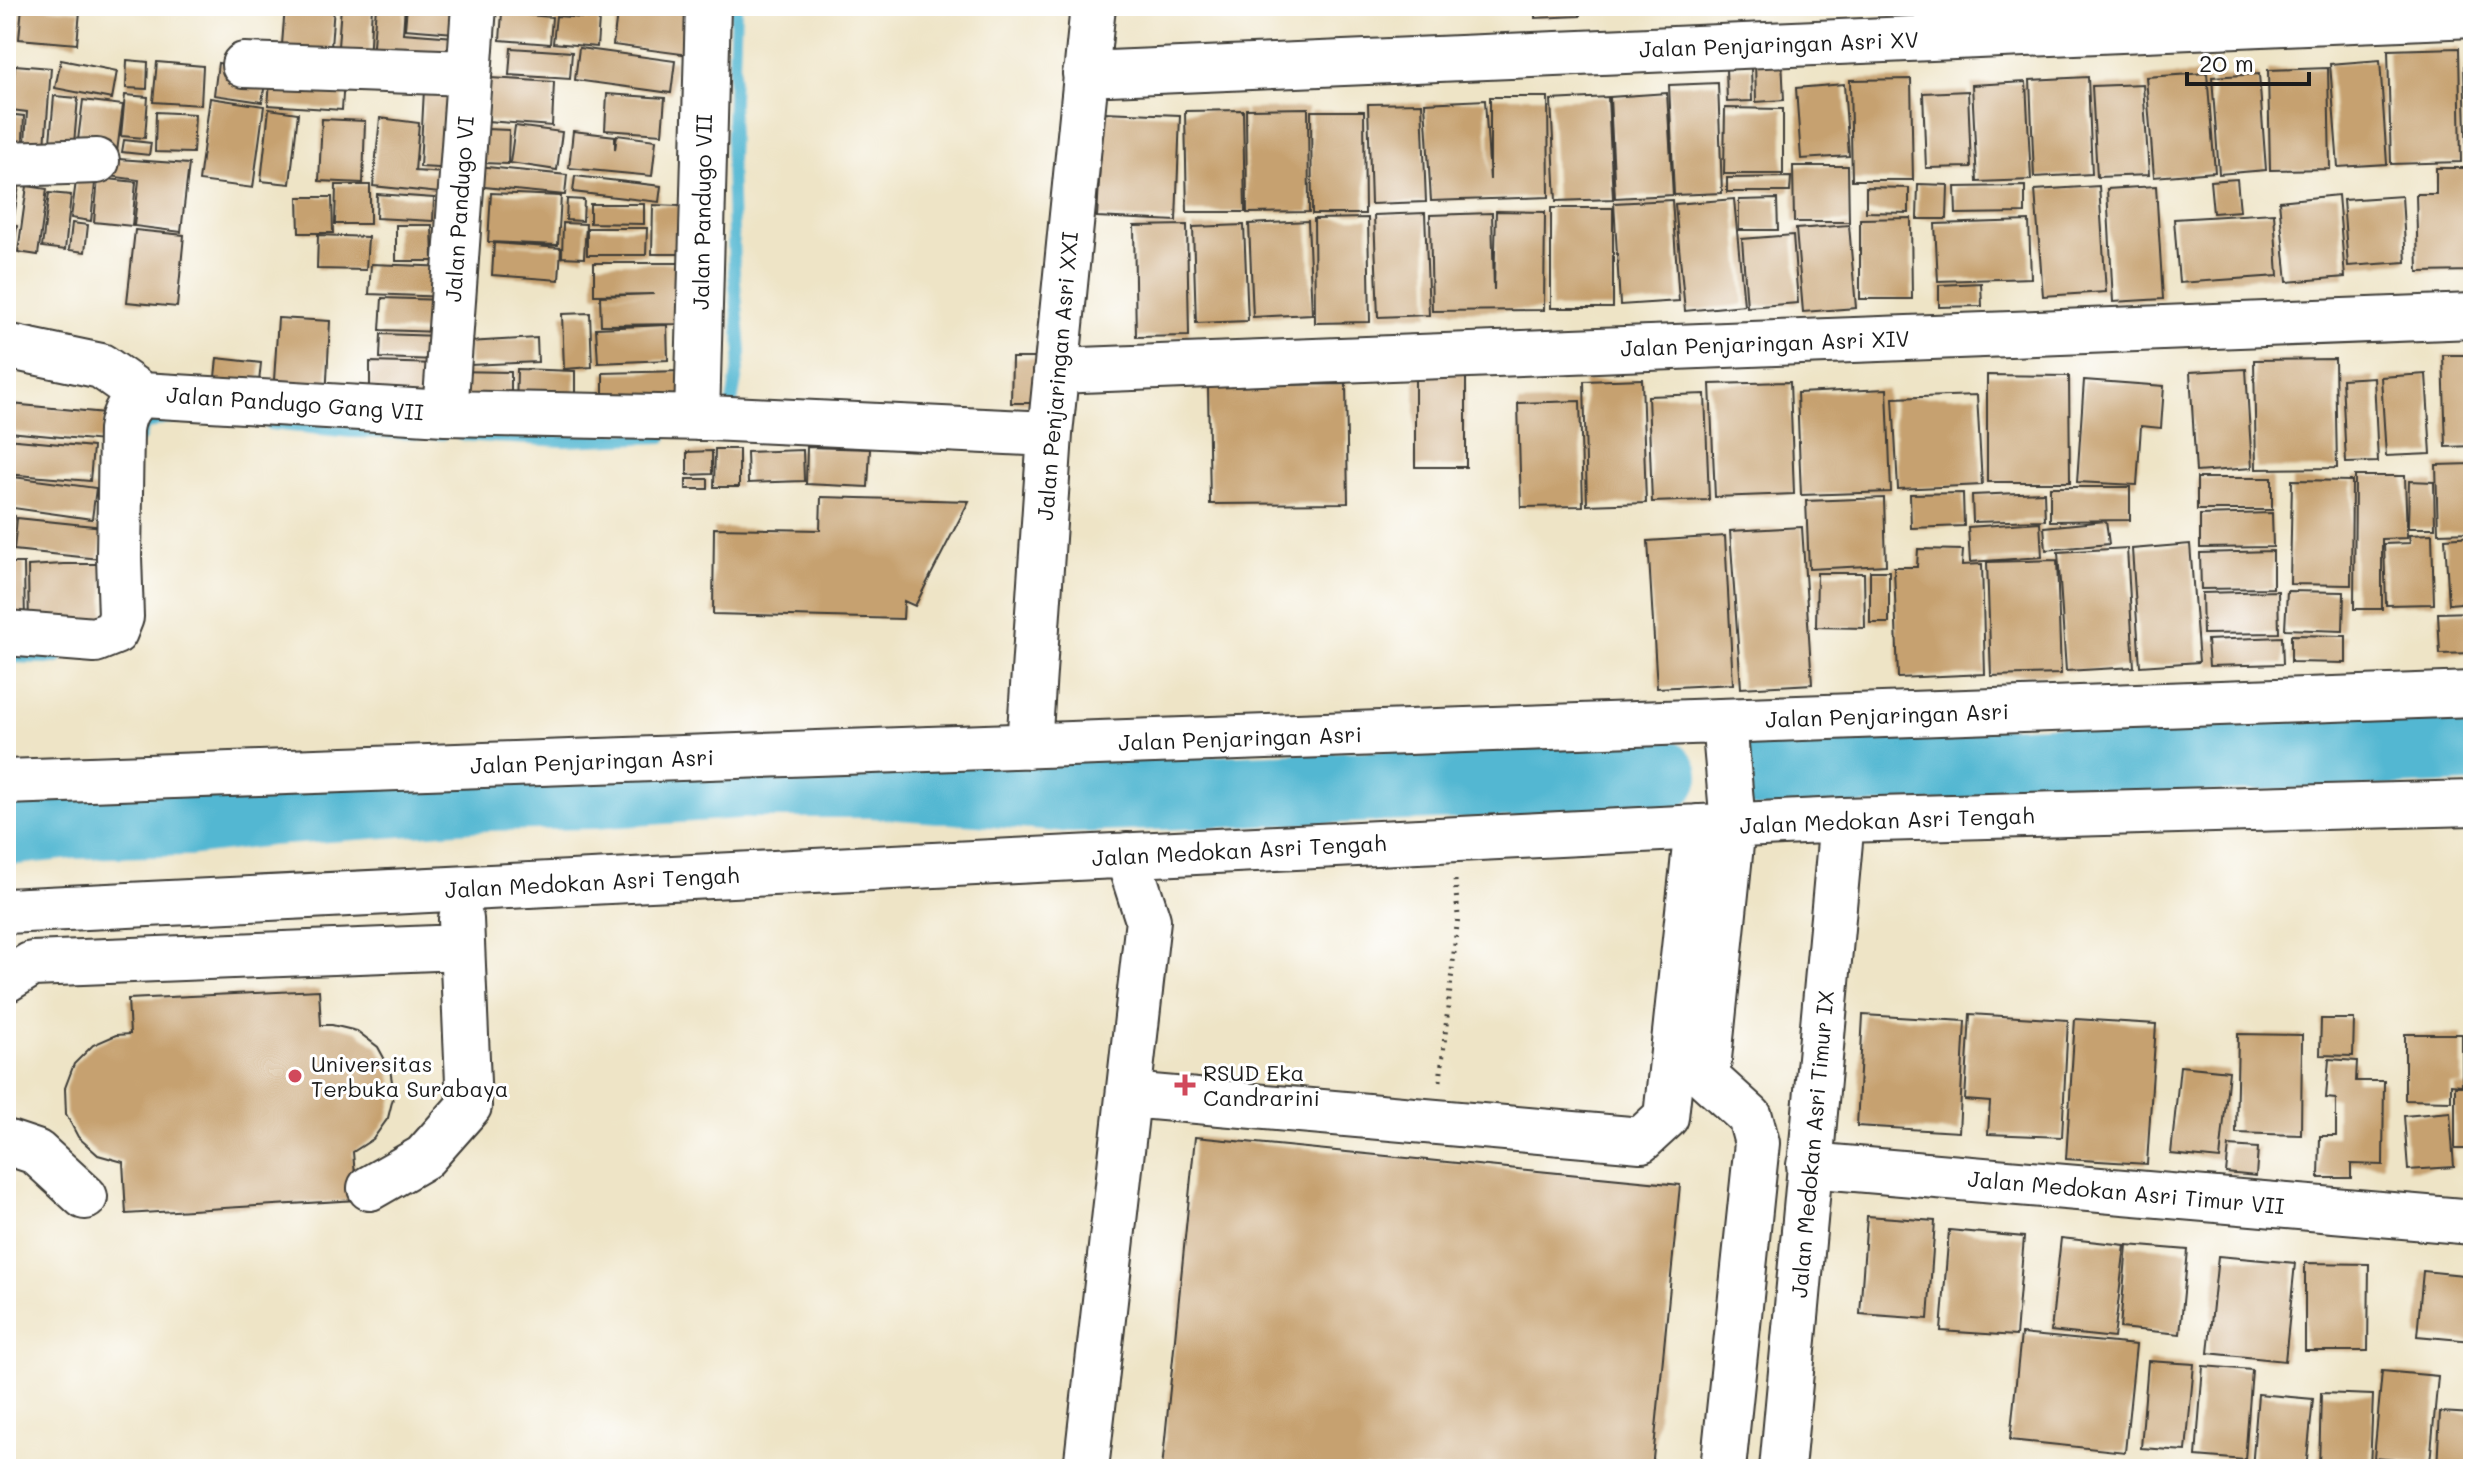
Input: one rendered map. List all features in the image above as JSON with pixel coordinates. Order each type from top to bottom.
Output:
[{"type":"street","name":"Jalan Pandugo VI","points":[[445,413],[474,6]]},
{"type":"street","name":"Jalan Pandugo VII","points":[[708,6],[715,419]]},
{"type":"street","name":"Jalan Penjaringan Asri XXI","points":[[1029,746],[1050,434],[1093,6]]},
{"type":"street","name":"Jalan Penjaringan Asri XV","points":[[1085,74],[2473,15]]},
{"type":"street","points":[[244,65],[469,73]]},
{"type":"street","points":[[6,164],[97,161]]},
{"type":"street","name":"Jalan Penjaringan Asri XIV","points":[[1056,371],[2473,316]]},
{"type":"street","points":[[6,346],[101,366],[142,395]]},
{"type":"street","name":"Jalan Pandugo Gang VII","points":[[6,633],[95,640],[115,632],[121,617],[121,430],[123,414],[142,395],[445,413],[715,419]]},
{"type":"street","points":[[715,419],[1050,434]]},
{"type":"street","name":"Jalan Penjaringan Asri","points":[[6,782],[2473,694]]},
{"type":"street","points":[[1129,1095],[1641,1140],[1666,1117],[1688,1076],[1724,721]]},
{"type":"street","name":"Jalan Medokan Asri Tengah","points":[[6,911],[1842,820],[2473,803]]},
{"type":"street","name":"Jalan Medokan Asri Timur IX","points":[[1782,1469],[1842,820]]},
{"type":"street","points":[[1086,1469],[1148,920],[1127,855]]},
{"type":"street","points":[[370,1188],[424,1157],[469,1106],[461,888]]},
{"type":"street","points":[[6,980],[32,964],[461,947]]},
{"type":"street","points":[[1688,1076],[1750,1117],[1757,1143],[1723,1469]]},
{"type":"street","points":[[6,1142],[36,1152],[85,1197]]},
{"type":"street","name":"Jalan Medokan Asri Timur VII","points":[[1809,1165],[2463,1220]]},
{"type":"path","points":[[1436,1122],[1458,916],[1451,839]]},
{"type":"building","points":[[22,6],[80,11],[77,44],[19,39]]},
{"type":"building","points":[[285,6],[334,6],[330,61],[281,58]]},
{"type":"building","points":[[341,6],[372,6],[369,62],[337,60]]},
{"type":"building","points":[[376,6],[405,6],[403,33],[468,38],[466,66],[372,59]]},
{"type":"building","points":[[407,6],[469,6],[467,34],[405,29]]},
{"type":"building","points":[[524,6],[546,6],[544,15],[523,12]]},
{"type":"building","points":[[618,6],[695,6],[689,55],[613,45]]},
{"type":"building","points":[[1535,6],[1580,6],[1580,16],[1535,18]]},
{"type":"building","points":[[502,13],[552,17],[550,44],[500,40]]},
{"type":"building","points":[[556,16],[599,19],[597,47],[553,43]]},
{"type":"building","points":[[6,26],[12,26],[8,80],[6,80]]},
{"type":"building","points":[[511,48],[572,52],[570,79],[509,75]]},
{"type":"building","points":[[579,48],[675,61],[671,93],[575,80]]},
{"type":"building","points":[[2459,48],[2461,162],[2391,164],[2388,50]]},
{"type":"building","points":[[1782,59],[1784,100],[1756,102],[1755,60]]},
{"type":"building","points":[[61,60],[117,71],[112,99],[55,88]]},
{"type":"building","points":[[127,60],[148,62],[147,89],[126,88]]},
{"type":"building","points":[[2380,60],[2387,164],[2338,167],[2330,64]]},
{"type":"building","points":[[157,62],[203,66],[201,105],[153,102]]},
{"type":"building","points":[[218,63],[267,70],[262,102],[214,95]]},
{"type":"building","points":[[15,65],[51,68],[44,159],[24,158],[27,112],[11,110]]},
{"type":"building","points":[[2464,66],[2473,66],[2473,163],[2467,163]]},
{"type":"building","points":[[1751,67],[1752,101],[1727,102],[1726,68]]},
{"type":"building","points":[[2328,68],[2330,169],[2270,170],[2268,70]]},
{"type":"building","points":[[271,72],[344,77],[342,110],[268,105]]},
{"type":"building","points":[[2207,73],[2215,172],[2154,177],[2146,77]]},
{"type":"building","points":[[2259,74],[2266,170],[2219,174],[2212,77]]},
{"type":"building","points":[[2088,77],[2092,174],[2034,177],[2030,80]]},
{"type":"building","points":[[490,78],[554,82],[552,126],[487,121]]},
{"type":"building","points":[[1911,79],[1913,180],[1852,180],[1850,80]]},
{"type":"building","points":[[2026,82],[2031,180],[1977,182],[1972,85]]},
{"type":"building","points":[[1718,83],[1722,193],[1674,195],[1669,85]]},
{"type":"building","points":[[1844,84],[1849,156],[1801,159],[1796,88]]},
{"type":"building","points":[[2143,84],[2149,175],[2097,177],[2092,86]]},
{"type":"building","points":[[424,89],[462,91],[458,169],[420,167]]},
{"type":"building","points":[[1968,91],[1971,167],[1926,168],[1923,93]]},
{"type":"building","points":[[1667,93],[1673,195],[1615,198],[1610,97]]},
{"type":"building","points":[[607,94],[665,98],[662,134],[605,130]]},
{"type":"building","points":[[125,95],[148,97],[145,138],[121,136]]},
{"type":"building","points":[[54,96],[78,98],[73,155],[49,153]]},
{"type":"building","points":[[1490,97],[1548,97],[1549,197],[1431,201],[1425,103],[1485,100],[1490,180]]},
{"type":"building","points":[[1608,97],[1613,199],[1556,201],[1551,100]]},
{"type":"building","points":[[210,98],[264,106],[253,188],[199,181]]},
{"type":"building","points":[[83,100],[123,105],[117,152],[77,148]]},
{"type":"building","points":[[1422,103],[1426,202],[1371,204],[1368,104]]},
{"type":"building","points":[[1308,108],[1309,212],[1247,213],[1246,109]]},
{"type":"building","points":[[1725,108],[1783,109],[1783,174],[1724,174]]},
{"type":"building","points":[[269,109],[298,113],[290,184],[261,181]]},
{"type":"building","points":[[1243,110],[1245,212],[1187,212],[1185,111]]},
{"type":"building","points":[[1311,111],[1364,111],[1365,214],[1312,214]]},
{"type":"building","points":[[156,112],[195,114],[193,153],[155,152]]},
{"type":"building","points":[[1103,112],[1180,115],[1176,221],[1097,217]]},
{"type":"building","points":[[6,114],[24,116],[22,160],[6,159]]},
{"type":"building","points":[[380,118],[419,123],[415,171],[460,174],[459,195],[373,186]]},
{"type":"building","points":[[322,119],[365,121],[363,183],[319,181]]},
{"type":"building","points":[[515,126],[562,132],[557,170],[510,163]]},
{"type":"building","points":[[485,129],[509,130],[508,164],[483,163]]},
{"type":"building","points":[[573,131],[615,136],[615,150],[617,135],[656,140],[652,176],[569,168]]},
{"type":"building","points":[[124,140],[151,143],[149,155],[122,152]]},
{"type":"building","points":[[104,158],[189,164],[181,232],[134,226],[139,180],[102,175]]},
{"type":"building","points":[[477,166],[567,175],[565,195],[475,186]]},
{"type":"building","points":[[1793,166],[1848,166],[1849,222],[1794,222]]},
{"type":"building","points":[[2436,168],[2473,168],[2473,271],[2418,272],[2416,194],[2436,194]]},
{"type":"building","points":[[6,172],[21,174],[13,222],[6,221]]},
{"type":"building","points":[[575,176],[661,186],[659,202],[573,192]]},
{"type":"building","points":[[1791,177],[1790,192],[1727,192],[1727,178]]},
{"type":"building","points":[[98,178],[136,182],[132,226],[94,222]]},
{"type":"building","points":[[2237,179],[2240,211],[2213,213],[2210,181]]},
{"type":"building","points":[[76,181],[95,183],[91,221],[71,218]]},
{"type":"building","points":[[1918,184],[1948,185],[1947,219],[1917,219]]},
{"type":"building","points":[[336,185],[370,185],[370,224],[335,224]]},
{"type":"building","points":[[27,186],[47,189],[38,255],[18,252]]},
{"type":"building","points":[[2025,186],[2025,213],[1956,214],[1955,187]]},
{"type":"building","points":[[2099,186],[2106,292],[2043,296],[2035,190]]},
{"type":"building","points":[[2156,186],[2163,299],[2113,302],[2107,189]]},
{"type":"building","points":[[1866,187],[1909,188],[1909,213],[1866,212]]},
{"type":"building","points":[[49,193],[71,195],[65,250],[42,247]]},
{"type":"building","points":[[491,193],[561,196],[558,245],[488,242]]},
{"type":"building","points":[[377,194],[434,198],[433,221],[376,218]]},
{"type":"building","points":[[2338,195],[2345,277],[2287,282],[2279,201]]},
{"type":"building","points":[[2402,196],[2406,262],[2348,266],[2343,200]]},
{"type":"building","points":[[298,197],[332,197],[333,233],[299,233]]},
{"type":"building","points":[[567,199],[584,200],[583,221],[566,220]]},
{"type":"building","points":[[1734,199],[1744,305],[1685,311],[1675,204]]},
{"type":"building","points":[[1777,199],[1778,230],[1739,230],[1739,200]]},
{"type":"building","points":[[1672,200],[1679,301],[1620,305],[1614,203]]},
{"type":"building","points":[[590,204],[644,204],[644,224],[590,223]]},
{"type":"building","points":[[653,205],[680,206],[680,254],[652,254]]},
{"type":"building","points":[[1551,208],[1613,208],[1613,308],[1551,308]]},
{"type":"building","points":[[1496,211],[1545,212],[1544,310],[1432,311],[1430,215],[1492,213],[1494,290]]},
{"type":"building","points":[[1425,213],[1429,315],[1378,317],[1374,215]]},
{"type":"building","points":[[2274,213],[2278,276],[2179,283],[2174,219]]},
{"type":"building","points":[[1368,218],[1370,322],[1315,323],[1314,219]]},
{"type":"building","points":[[1911,218],[1912,299],[1860,299],[1860,219]]},
{"type":"building","points":[[1308,221],[1312,314],[1253,317],[1249,224]]},
{"type":"building","points":[[2029,221],[2031,278],[1938,281],[1935,224]]},
{"type":"building","points":[[72,223],[88,225],[85,252],[69,250]]},
{"type":"building","points":[[563,223],[586,224],[584,258],[562,257]]},
{"type":"building","points":[[6,224],[17,226],[10,272],[6,271]]},
{"type":"building","points":[[396,225],[432,225],[433,261],[396,261]]},
{"type":"building","points":[[1187,225],[1189,336],[1136,337],[1134,226]]},
{"type":"building","points":[[1244,225],[1248,321],[1196,323],[1193,227]]},
{"type":"building","points":[[1849,225],[1856,308],[1803,312],[1796,229]]},
{"type":"building","points":[[587,228],[647,228],[646,255],[587,255]]},
{"type":"building","points":[[135,230],[184,235],[177,307],[127,302]]},
{"type":"building","points":[[318,235],[368,237],[366,270],[317,269]]},
{"type":"building","points":[[1793,235],[1798,303],[1747,307],[1742,239]]},
{"type":"building","points":[[494,243],[561,248],[559,280],[492,275]]},
{"type":"building","points":[[594,263],[683,263],[684,324],[601,325],[600,296],[654,294],[594,295]]},
{"type":"building","points":[[371,264],[449,267],[447,297],[369,294]]},
{"type":"building","points":[[1981,283],[1982,306],[1939,307],[1939,285]]},
{"type":"building","points":[[382,298],[443,300],[441,332],[380,330]]},
{"type":"building","points":[[590,313],[592,367],[564,369],[562,314]]},
{"type":"building","points":[[278,318],[330,321],[326,399],[273,396]]},
{"type":"building","points":[[667,325],[668,360],[598,363],[596,328]]},
{"type":"building","points":[[381,334],[439,336],[438,360],[380,358]]},
{"type":"building","points":[[537,338],[538,362],[470,365],[468,342]]},
{"type":"building","points":[[2443,355],[2473,355],[2473,446],[2446,447]]},
{"type":"building","points":[[217,358],[261,363],[258,392],[214,387]]},
{"type":"building","points":[[1012,358],[1042,358],[1041,403],[1011,403]]},
{"type":"building","points":[[2335,359],[2337,468],[2256,469],[2254,360]]},
{"type":"building","points":[[370,362],[439,364],[438,405],[370,403]]},
{"type":"building","points":[[1415,368],[1466,368],[1466,467],[1415,467]]},
{"type":"building","points":[[517,369],[575,371],[575,411],[516,411]]},
{"type":"building","points":[[2246,369],[2252,468],[2196,472],[2190,372]]},
{"type":"building","points":[[450,371],[511,372],[511,408],[449,406]]},
{"type":"building","points":[[683,371],[683,409],[603,410],[603,373]]},
{"type":"building","points":[[2426,374],[2431,454],[2386,456],[2381,377]]},
{"type":"building","points":[[1987,375],[2069,376],[2070,482],[1987,482]]},
{"type":"building","points":[[2374,377],[2378,462],[2346,463],[2342,379]]},
{"type":"building","points":[[1642,379],[1646,503],[1587,505],[1584,381]]},
{"type":"building","points":[[2084,380],[2164,386],[2161,428],[2141,426],[2137,485],[2077,482]]},
{"type":"building","points":[[1790,382],[1794,494],[1715,497],[1710,384]]},
{"type":"building","points":[[1346,384],[1348,503],[1210,504],[1208,386]]},
{"type":"building","points":[[1887,389],[1891,492],[1801,495],[1797,393]]},
{"type":"building","points":[[1705,394],[1709,500],[1652,502],[1648,396]]},
{"type":"building","points":[[1977,395],[1982,485],[1898,489],[1893,398]]},
{"type":"building","points":[[1580,401],[1583,506],[1521,507],[1518,403]]},
{"type":"building","points":[[11,404],[105,413],[103,441],[9,432]]},
{"type":"building","points":[[6,439],[93,447],[90,481],[6,474]]},
{"type":"building","points":[[807,447],[870,449],[868,487],[806,484]]},
{"type":"building","points":[[715,449],[739,449],[739,487],[714,487]]},
{"type":"building","points":[[803,450],[804,481],[748,483],[747,452]]},
{"type":"building","points":[[712,451],[712,474],[687,475],[687,452]]},
{"type":"building","points":[[2473,464],[2473,532],[2438,533],[2436,465]]},
{"type":"building","points":[[6,476],[96,488],[92,519],[6,507]]},
{"type":"building","points":[[2355,476],[2405,476],[2407,538],[2382,539],[2382,609],[2354,609]]},
{"type":"building","points":[[2197,478],[2272,478],[2272,510],[2197,510]]},
{"type":"building","points":[[686,479],[708,479],[708,489],[686,489]]},
{"type":"building","points":[[2292,480],[2352,481],[2351,585],[2290,584]]},
{"type":"building","points":[[2409,481],[2434,482],[2435,528],[2408,528]]},
{"type":"building","points":[[2050,487],[2130,487],[2130,520],[2050,521]]},
{"type":"building","points":[[2044,492],[2045,520],[1973,522],[1972,495]]},
{"type":"building","points":[[1963,493],[1964,526],[1911,528],[1910,494]]},
{"type":"building","points":[[821,497],[969,501],[915,606],[904,601],[903,619],[713,614],[714,528],[820,530]]},
{"type":"building","points":[[1884,498],[1886,565],[1809,569],[1806,501]]},
{"type":"building","points":[[2272,513],[2273,547],[2200,548],[2200,515]]},
{"type":"building","points":[[6,515],[15,516],[9,550],[6,550]]},
{"type":"building","points":[[17,518],[103,527],[99,559],[14,550]]},
{"type":"building","points":[[2106,521],[2109,544],[2046,550],[2044,527]]},
{"type":"building","points":[[2040,522],[2042,557],[1970,562],[1968,527]]},
{"type":"building","points":[[1802,527],[1812,684],[1741,688],[1730,531]]},
{"type":"building","points":[[2432,534],[2434,604],[2386,605],[2384,544],[2410,543],[2409,535]]},
{"type":"building","points":[[1725,536],[1733,684],[1657,688],[1648,541]]},
{"type":"building","points":[[2473,536],[2473,602],[2449,604],[2445,538]]},
{"type":"building","points":[[2190,544],[2199,662],[2140,666],[2132,549]]},
{"type":"building","points":[[2127,548],[2134,667],[2066,671],[2058,552]]},
{"type":"building","points":[[1918,549],[1963,550],[1962,565],[1982,564],[1985,674],[1898,678],[1894,567],[1917,567]]},
{"type":"building","points":[[2273,551],[2273,588],[2201,589],[2200,553]]},
{"type":"building","points":[[2057,560],[2061,674],[1991,676],[1987,562]]},
{"type":"building","points":[[6,563],[24,563],[25,625],[6,625]]},
{"type":"building","points":[[103,564],[104,625],[29,630],[28,566]]},
{"type":"building","points":[[1870,571],[1889,571],[1889,623],[1870,623]]},
{"type":"building","points":[[1817,573],[1864,573],[1865,628],[1816,627]]},
{"type":"building","points":[[2278,591],[2279,633],[2203,634],[2202,593]]},
{"type":"building","points":[[2287,591],[2344,592],[2343,631],[2285,629]]},
{"type":"building","points":[[2473,612],[2473,653],[2440,654],[2438,613]]},
{"type":"building","points":[[2291,635],[2346,636],[2346,663],[2291,662]]},
{"type":"building","points":[[2282,637],[2283,664],[2209,666],[2207,640]]},
{"type":"building","points":[[319,990],[321,1025],[357,1031],[378,1047],[390,1069],[394,1094],[388,1118],[373,1139],[353,1152],[357,1200],[126,1214],[123,1162],[98,1155],[78,1137],[66,1114],[65,1088],[74,1064],[93,1045],[116,1035],[130,1034],[128,999]]},
{"type":"building","points":[[1970,1014],[2068,1020],[2062,1137],[1988,1134],[1990,1102],[1965,1100]]},
{"type":"building","points":[[1863,1015],[1965,1021],[1959,1132],[1857,1126]]},
{"type":"building","points":[[2075,1019],[2156,1024],[2147,1164],[2066,1159]]},
{"type":"building","points":[[2321,1019],[2354,1019],[2353,1056],[2320,1055]]},
{"type":"building","points":[[2238,1034],[2302,1035],[2301,1135],[2236,1133]]},
{"type":"building","points":[[2405,1034],[2462,1034],[2462,1085],[2451,1084],[2451,1101],[2405,1100]]},
{"type":"building","points":[[2329,1059],[2357,1061],[2356,1081],[2384,1081],[2383,1165],[2351,1164],[2351,1178],[2319,1178],[2320,1136],[2336,1136],[2336,1099],[2326,1098]]},
{"type":"building","points":[[2180,1066],[2229,1071],[2220,1159],[2171,1154]]},
{"type":"building","points":[[2455,1086],[2473,1086],[2473,1149],[2455,1149]]},
{"type":"building","points":[[2450,1112],[2454,1167],[2408,1170],[2404,1116]]},
{"type":"building","points":[[1195,1137],[1680,1185],[1652,1469],[1162,1469]]},
{"type":"building","points":[[2229,1146],[2258,1148],[2256,1176],[2226,1173]]},
{"type":"building","points":[[1867,1216],[1935,1221],[1928,1319],[1860,1314]]},
{"type":"building","points":[[1949,1230],[2024,1237],[2016,1336],[1941,1331]]},
{"type":"building","points":[[2061,1238],[2125,1245],[2114,1338],[2051,1331]]},
{"type":"building","points":[[2127,1245],[2188,1250],[2180,1334],[2120,1328]]},
{"type":"building","points":[[2218,1256],[2295,1263],[2285,1361],[2208,1353]]},
{"type":"building","points":[[2305,1263],[2369,1264],[2368,1351],[2305,1351]]},
{"type":"building","points":[[2423,1271],[2473,1276],[2472,1341],[2417,1336]]},
{"type":"building","points":[[2021,1334],[2136,1345],[2125,1452],[2010,1440]]},
{"type":"building","points":[[2148,1361],[2194,1364],[2186,1451],[2141,1448]]},
{"type":"building","points":[[2203,1366],[2252,1370],[2245,1460],[2196,1456]]},
{"type":"building","points":[[2382,1371],[2438,1376],[2430,1463],[2374,1458]]},
{"type":"building","points":[[2321,1393],[2373,1395],[2370,1469],[2319,1469]]},
{"type":"building","points":[[2258,1394],[2313,1399],[2306,1469],[2252,1469]]},
{"type":"building","points":[[2440,1412],[2473,1414],[2473,1469],[2437,1468]]},
{"type":"waterway","points":[[730,413],[741,352],[734,272],[731,160],[736,6]]},
{"type":"waterway","points":[[140,437],[143,426],[164,418],[179,418]]},
{"type":"waterway","points":[[270,424],[352,432],[443,434]]},
{"type":"waterway","points":[[461,435],[564,441],[662,437]]},
{"type":"waterway","points":[[6,657],[57,658]]},
{"type":"waterway","points":[[1764,772],[2473,747]]},
{"type":"waterway","points":[[6,830],[72,823],[187,820],[269,810],[484,795],[591,793],[750,782],[873,782],[1073,797],[1663,776]]},
{"type":"place","name":"Universitas Terbuka Surabaya","points":[[295,1076]]},
{"type":"place","name":"RSUD Eka Candrarini","points":[[1185,1085]]}]
